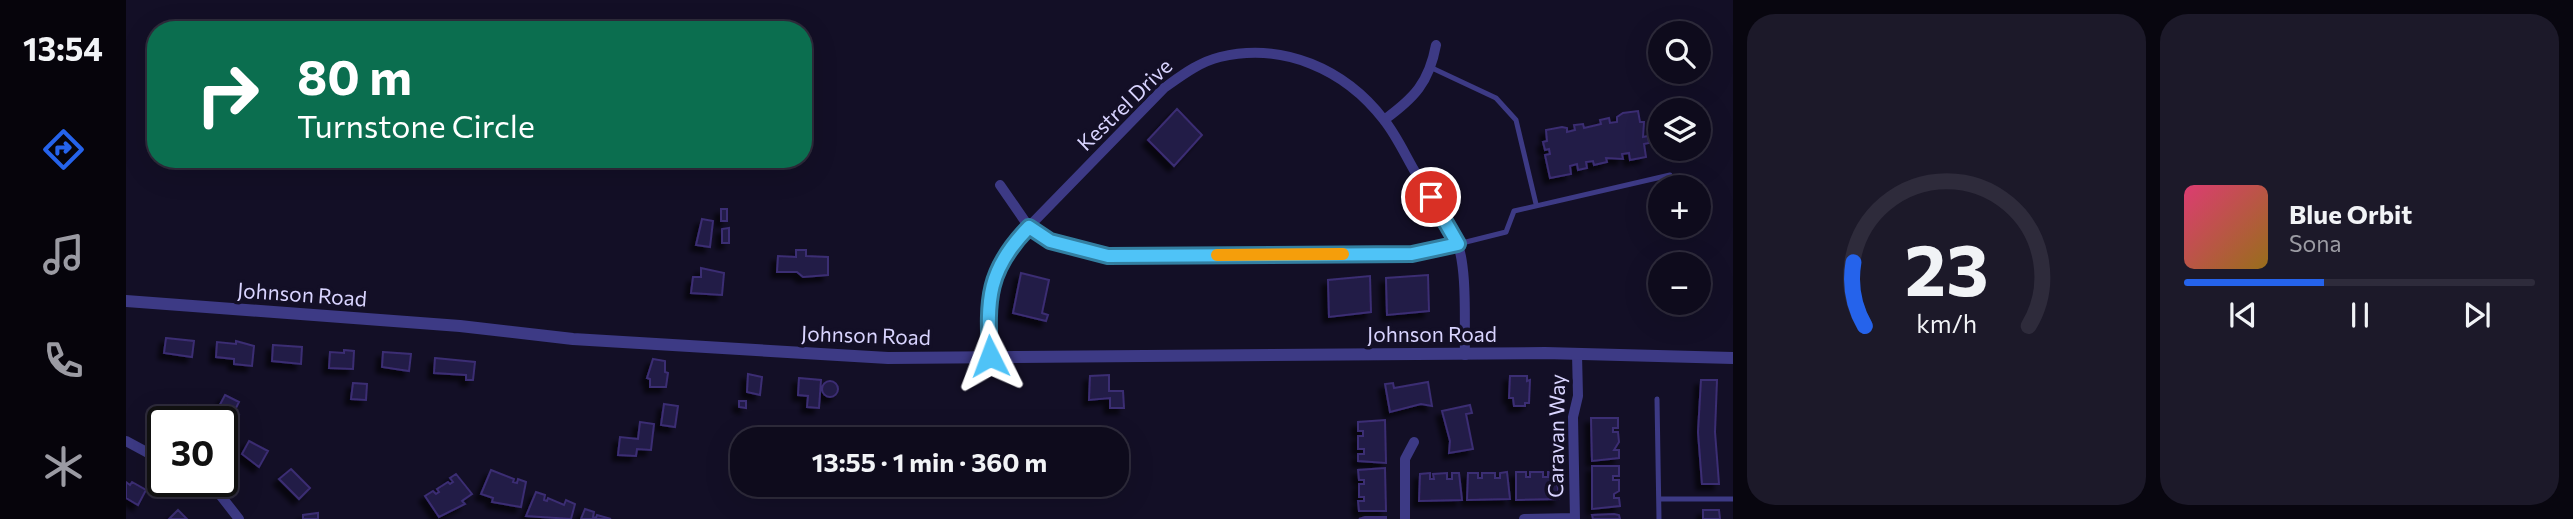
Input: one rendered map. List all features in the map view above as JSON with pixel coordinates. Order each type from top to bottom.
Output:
[{"type":"street","points":[[1384,120],[1413,99],[1432,68],[1436,45]]},
{"type":"street","name":"Kestrel Drive","points":[[990,356],[990,289],[1000,261],[1029,227],[1164,88],[1191,69],[1218,57],[1252,53],[1311,62],[1343,78],[1384,120],[1458,244],[1465,355]]},
{"type":"street","points":[[1000,185],[1029,227],[1050,241],[1108,256],[1412,254],[1458,244]]},
{"type":"street","name":"Johnson Road","points":[[126,300],[460,326],[573,339],[895,358],[1577,354],[1733,358]]},
{"type":"street","name":"Caravan Way","points":[[1575,519],[1573,417],[1578,396],[1577,354]]},
{"type":"street","points":[[126,441],[147,452]]},
{"type":"street","points":[[1405,519],[1405,459],[1414,442]]},
{"type":"street","points":[[222,497],[239,519]]},
{"type":"street","points":[[1524,519],[1575,519]]},
{"type":"lane","points":[[1432,68],[1496,98],[1516,120],[1536,204]]},
{"type":"lane","points":[[1458,244],[1506,232],[1514,211],[1648,180]]},
{"type":"lane","points":[[1657,398],[1659,519]]},
{"type":"lane","points":[[1658,499],[1733,499]]},
{"type":"building","points":[[1177,109],[1202,135],[1174,166],[1148,140]]},
{"type":"building","points":[[1638,111],[1640,122],[1644,122],[1643,137],[1648,136],[1648,143],[1644,144],[1646,157],[1630,160],[1629,153],[1622,154],[1623,159],[1606,158],[1607,162],[1594,165],[1593,161],[1586,162],[1587,168],[1578,170],[1577,164],[1570,166],[1571,174],[1550,178],[1545,155],[1550,154],[1549,149],[1545,150],[1543,142],[1547,141],[1546,130],[1562,127],[1567,128],[1567,132],[1575,130],[1574,125],[1583,124],[1584,128],[1601,124],[1600,120],[1609,118],[1610,123],[1617,122],[1617,117],[1623,113]]},
{"type":"building","points":[[721,209],[727,209],[727,221],[721,221]]},
{"type":"building","points":[[702,219],[713,221],[710,247],[696,245]]},
{"type":"building","points":[[729,228],[729,243],[722,243],[722,229]]},
{"type":"building","points":[[796,250],[806,250],[806,256],[828,257],[828,275],[803,277],[797,272],[777,272],[778,256],[796,257]]},
{"type":"building","points":[[701,268],[724,273],[722,295],[691,293],[693,277],[701,277]]},
{"type":"building","points":[[1021,273],[1049,280],[1042,313],[1048,315],[1046,321],[1013,313]]},
{"type":"building","points":[[1428,275],[1429,311],[1387,315],[1386,278]]},
{"type":"building","points":[[1370,276],[1371,312],[1329,317],[1328,280]]},
{"type":"building","points":[[166,338],[194,341],[192,357],[164,353]]},
{"type":"building","points":[[236,341],[254,346],[252,366],[234,364],[234,359],[216,357],[217,342],[236,344]]},
{"type":"building","points":[[273,345],[302,347],[301,364],[272,361]]},
{"type":"building","points":[[344,350],[354,351],[353,369],[329,368],[330,352],[344,353]]},
{"type":"building","points":[[383,352],[411,354],[409,371],[382,367]]},
{"type":"building","points":[[435,358],[475,362],[473,380],[466,380],[466,375],[434,373]]},
{"type":"building","points":[[653,359],[665,361],[665,372],[668,373],[666,387],[650,387],[650,379],[647,378]]},
{"type":"building","points":[[748,374],[762,377],[760,395],[747,392]]},
{"type":"building","points":[[1109,375],[1109,391],[1123,391],[1124,408],[1110,408],[1110,398],[1089,400],[1090,376]]},
{"type":"building","points":[[1510,376],[1527,376],[1527,381],[1530,380],[1529,403],[1525,403],[1525,406],[1514,406],[1513,398],[1509,398]]},
{"type":"building","points":[[799,378],[821,380],[819,408],[807,407],[808,396],[798,395]]},
{"type":"building","points":[[1701,380],[1717,380],[1715,432],[1719,484],[1702,484],[1698,432]]},
{"type":"building","points":[[827,381],[833,381],[838,389],[836,395],[827,397],[822,392],[822,386]]},
{"type":"building","points":[[1428,382],[1432,406],[1421,404],[1390,412],[1385,384],[1393,383],[1394,388]]},
{"type":"building","points":[[353,383],[367,384],[366,400],[351,399]]},
{"type":"building","points":[[225,395],[239,402],[237,406],[219,406]]},
{"type":"building","points":[[739,401],[746,401],[746,408],[739,407]]},
{"type":"building","points":[[664,404],[678,406],[675,427],[661,425]]},
{"type":"building","points":[[1470,405],[1472,413],[1466,414],[1473,449],[1449,453],[1450,441],[1442,411]]},
{"type":"building","points":[[1591,418],[1618,418],[1618,428],[1613,428],[1613,432],[1618,432],[1619,442],[1614,450],[1619,450],[1619,458],[1592,461]]},
{"type":"building","points":[[1385,420],[1386,463],[1358,461],[1358,454],[1364,454],[1364,449],[1358,449],[1358,436],[1363,436],[1363,431],[1358,431],[1358,422]]},
{"type":"building","points":[[640,422],[654,424],[651,450],[637,449],[636,456],[618,455],[620,437],[638,439]]},
{"type":"building","points":[[249,441],[268,451],[259,467],[242,454]]},
{"type":"building","points":[[1592,466],[1619,466],[1619,476],[1613,476],[1613,480],[1619,480],[1619,491],[1614,494],[1614,498],[1619,498],[1620,506],[1592,509]]},
{"type":"building","points":[[1385,468],[1386,511],[1359,511],[1358,501],[1364,501],[1364,497],[1359,497],[1359,484],[1364,484],[1364,480],[1359,480],[1358,470]]},
{"type":"building","points":[[291,469],[310,488],[299,499],[279,479]]},
{"type":"building","points":[[491,470],[514,479],[513,482],[517,483],[518,479],[526,482],[521,507],[492,502],[493,498],[481,494]]},
{"type":"building","points":[[1507,472],[1510,499],[1467,500],[1468,473],[1478,473],[1478,478],[1482,478],[1482,473],[1495,473],[1495,478],[1500,478],[1500,473]]},
{"type":"building","points":[[1516,472],[1526,472],[1526,477],[1530,477],[1530,472],[1543,472],[1543,477],[1548,477],[1548,472],[1556,472],[1559,499],[1516,500]]},
{"type":"building","points":[[1430,473],[1430,479],[1434,479],[1433,474],[1447,473],[1447,479],[1452,479],[1452,473],[1459,473],[1462,500],[1419,501],[1420,474]]},
{"type":"building","points":[[456,474],[472,494],[462,501],[465,504],[439,517],[425,496],[433,491],[436,494],[439,492],[437,489],[453,482],[450,478]]},
{"type":"building","points":[[126,482],[130,485],[132,482],[146,490],[138,505],[126,498]]},
{"type":"building","points":[[536,492],[545,495],[544,500],[547,501],[548,498],[564,505],[566,500],[575,504],[571,519],[526,516]]},
{"type":"building","points":[[585,509],[594,512],[593,517],[596,518],[597,515],[611,519],[581,519]]},
{"type":"building","points":[[178,510],[187,519],[169,519]]},
{"type":"building","points":[[1703,510],[1719,510],[1720,519],[1703,519]]},
{"type":"building","points":[[318,513],[318,519],[303,519],[303,515]]},
{"type":"building","points":[[1614,514],[1619,515],[1620,519],[1593,519],[1592,515]]},
{"type":"building","points":[[1386,517],[1386,519],[1359,519]]},
{"type":"slow traffic","points":[[1217,255],[1343,254]]},
{"type":"route","points":[[990,356],[990,289],[1000,261],[1029,227],[1050,241],[1108,256],[1412,254],[1458,244],[1431,197]]}]
